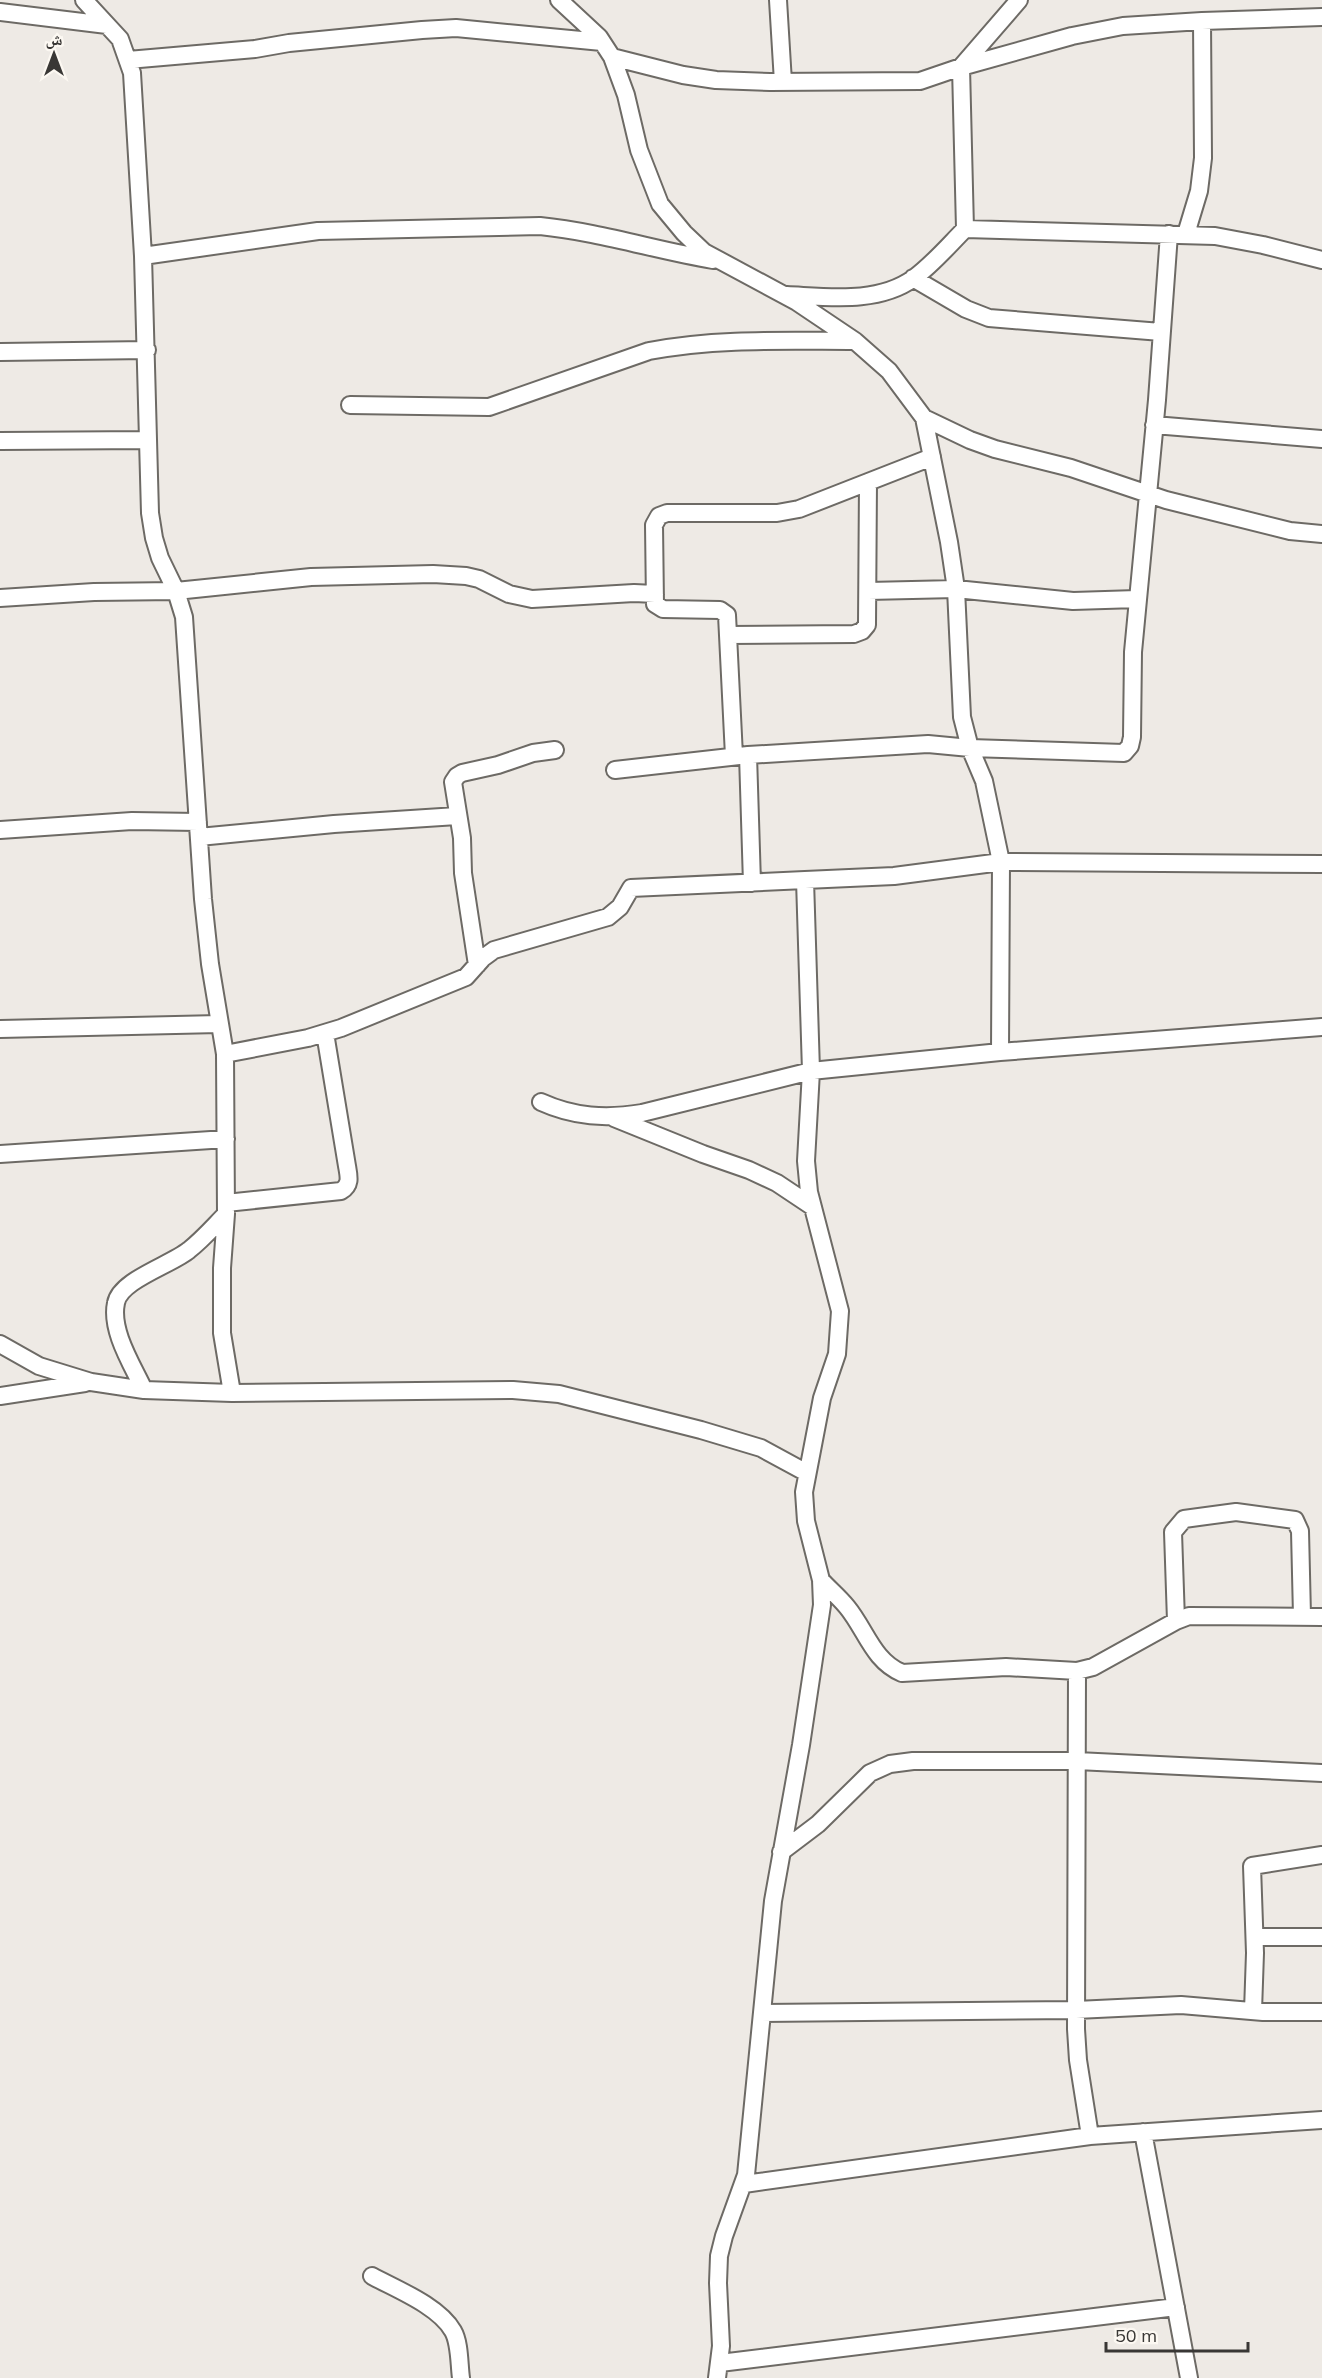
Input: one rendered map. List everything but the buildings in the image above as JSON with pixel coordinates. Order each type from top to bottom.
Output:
[{"type":"street","points":[[84,0],[120,39],[132,73],[147,350],[149,496],[154,538],[184,617],[198,830],[210,964],[225,1054],[226,1209],[222,1268],[222,1334],[232,1393]]},
{"type":"street","points":[[559,0],[602,42],[612,57],[626,95],[639,150],[660,204],[684,233],[704,252],[783,295],[855,341],[889,371],[924,418],[956,589],[962,717],[969,748],[984,781],[1001,862],[1000,1052]]},
{"type":"street","points":[[778,0],[783,82]]},
{"type":"street","points":[[965,229],[961,67],[1019,0]]},
{"type":"street","points":[[0,12],[107,25]]},
{"type":"street","points":[[612,57],[683,75],[716,80],[920,81],[1072,36],[1123,26],[1322,17]]},
{"type":"street","points":[[1186,234],[1199,191],[1203,158],[1202,21]]},
{"type":"street","points":[[128,60],[255,50],[289,44],[445,29],[602,42]]},
{"type":"street","points":[[143,256],[318,231],[540,226],[573,229],[661,250],[720,261]]},
{"type":"street","points":[[783,295],[864,296],[889,291],[914,278],[965,229],[1215,236],[1322,260]]},
{"type":"street","points":[[615,770],[741,755],[928,744],[969,748],[1124,753],[1130,747],[1132,737],[1133,652],[1154,425],[1168,234]]},
{"type":"street","points":[[914,278],[966,309],[989,318],[1161,332]]},
{"type":"street","points":[[350,405],[489,407],[649,351],[675,346],[772,341],[855,341]]},
{"type":"street","points":[[0,352],[147,350]]},
{"type":"street","points":[[924,418],[995,449],[1071,468],[1147,494],[1239,520],[1290,531],[1322,534]]},
{"type":"street","points":[[1154,425],[1322,439]]},
{"type":"street","points":[[0,441],[148,440]]},
{"type":"street","points":[[752,883],[727,615],[724,611],[658,608],[655,604],[654,525],[659,516],[667,513],[777,513],[799,509],[932,458]]},
{"type":"street","points":[[728,635],[854,634],[862,631],[867,625],[868,482]]},
{"type":"street","points":[[0,598],[94,592],[176,591],[311,577],[433,574],[479,579],[509,594],[532,599],[634,593],[655,594]]},
{"type":"street","points":[[868,591],[956,589],[1073,601],[1137,599]]},
{"type":"street","points":[[477,965],[463,873],[462,838],[453,782],[457,776],[511,762],[533,753],[555,750]]},
{"type":"street","points":[[0,830],[132,821],[198,830],[457,816]]},
{"type":"street","points":[[225,1054],[325,1033],[466,977],[483,958],[494,950],[608,917],[621,908],[631,888],[638,886],[894,876],[1001,862],[1322,864]]},
{"type":"street","points":[[805,880],[811,1071],[806,1161],[813,1207],[840,1311],[840,1330],[837,1354],[822,1398],[804,1492],[806,1521],[821,1580],[822,1605],[801,1745],[773,1901],[744,2184],[724,2236],[719,2256],[719,2371],[1176,2307]]},
{"type":"street","points":[[0,1029],[219,1024]]},
{"type":"street","points":[[541,1102],[558,1110],[587,1116],[614,1118],[811,1071],[1000,1052],[1322,1027]]},
{"type":"street","points":[[144,1390],[117,1333],[116,1303],[120,1293],[131,1284],[190,1250],[226,1209],[341,1191],[346,1188],[349,1180],[325,1033]]},
{"type":"street","points":[[614,1118],[749,1170],[777,1183],[813,1207]]},
{"type":"street","points":[[0,1154],[226,1139]]},
{"type":"street","points":[[0,1344],[39,1366],[91,1382],[144,1390],[232,1393],[513,1390],[559,1395],[690,1427],[761,1448],[807,1473]]},
{"type":"street","points":[[0,1396],[91,1382]]},
{"type":"street","points":[[1176,1621],[1173,1532],[1184,1519],[1224,1512],[1295,1520],[1300,1531],[1302,1616]]},
{"type":"street","points":[[821,1580],[846,1606],[880,1659],[890,1668],[902,1673],[1006,1667],[1077,1671],[1093,1667],[1189,1616],[1322,1617]]},
{"type":"street","points":[[1077,1671],[1076,2010],[1078,2060],[1090,2136]]},
{"type":"street","points":[[781,1852],[818,1824],[870,1773],[890,1764],[913,1761],[1077,1761],[1322,1773]]},
{"type":"street","points":[[1253,2011],[1255,1937],[1252,1866],[1322,1855]]},
{"type":"street","points":[[1255,1937],[1322,1937]]},
{"type":"street","points":[[762,2013],[1076,2010],[1181,2006],[1253,2011],[1322,2012]]},
{"type":"street","points":[[744,2184],[1090,2136],[1322,2120]]},
{"type":"street","points":[[1143,2132],[1190,2378]]},
{"type":"street","points":[[372,2276],[433,2310],[445,2320],[454,2333],[461,2378]]}]
